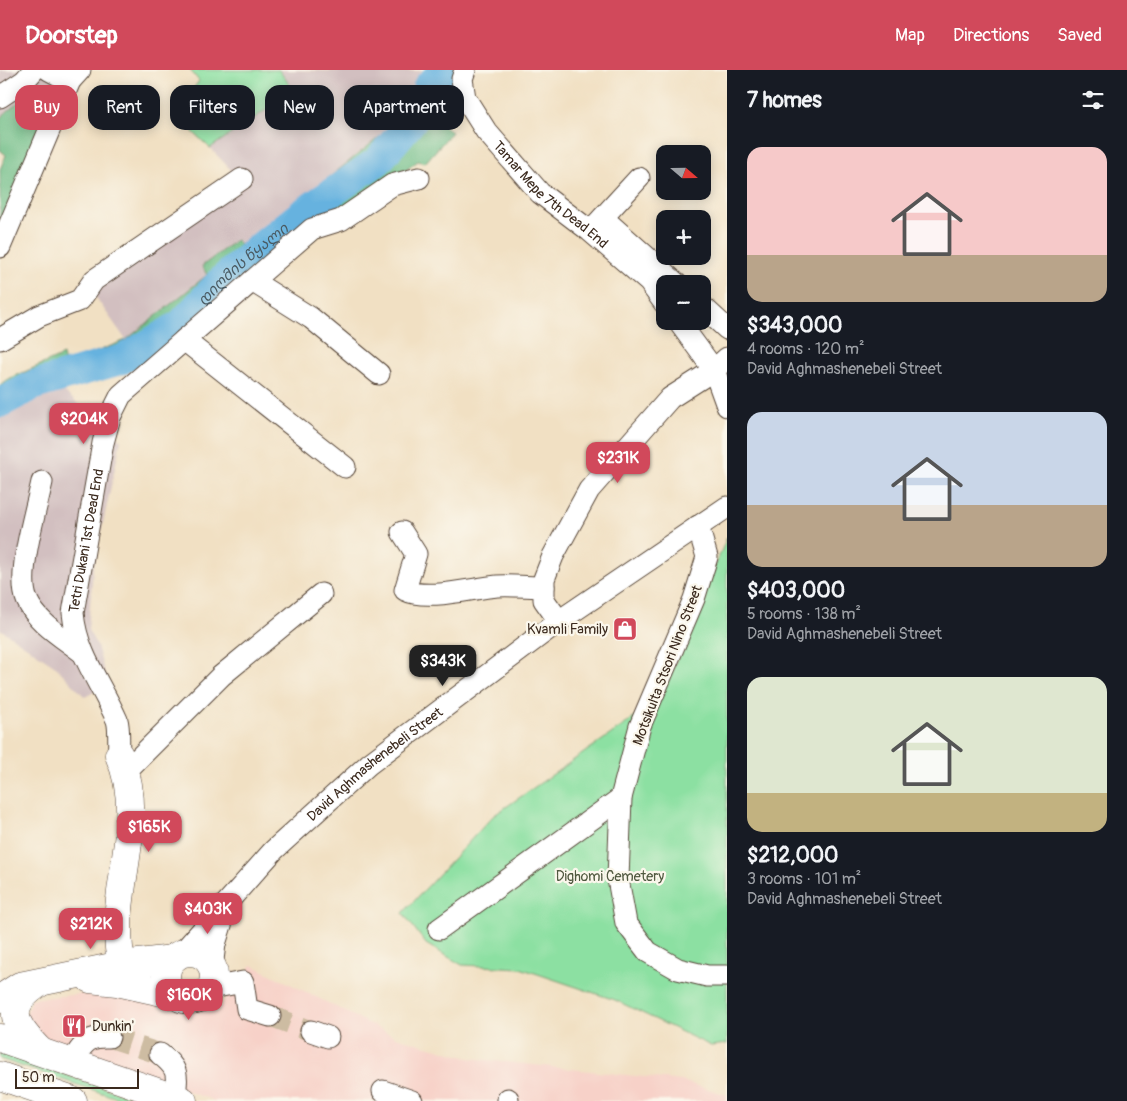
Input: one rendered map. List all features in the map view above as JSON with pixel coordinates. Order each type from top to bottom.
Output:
[{"type":"main road","points":[[122,966],[118,946],[118,923],[132,818],[131,798],[123,763]]},
{"type":"main road","points":[[0,999],[20,986],[196,953],[203,956],[212,976],[204,995],[197,998],[182,999],[170,989],[166,974],[177,957]]},
{"type":"main road","points":[[69,977],[118,982],[176,995]]},
{"type":"main road","points":[[40,1051],[18,1026],[15,1012],[20,998],[42,982]]},
{"type":"main road","points":[[0,1038],[179,1099]]},
{"type":"main road","points":[[1,1078],[73,1101]]},
{"type":"street","points":[[0,96],[24,81],[34,70]]},
{"type":"street","points":[[0,248],[75,76],[49,70]]},
{"type":"street","name":"Tamar Mepe 7th Dead End","points":[[465,70],[462,79],[465,98],[486,131],[540,193],[597,224],[656,292]]},
{"type":"street","name":"Tetri Dukani 1st Dead End","points":[[123,763],[118,722],[83,653],[74,628],[73,613],[103,443],[110,416],[121,395],[312,229],[341,220],[392,185],[419,178]]},
{"type":"street","points":[[639,178],[597,224],[665,275]]},
{"type":"street","points":[[0,339],[39,316],[80,300],[94,280],[242,179]]},
{"type":"street","points":[[252,281],[311,318],[379,374]]},
{"type":"street","points":[[711,314],[727,329]]},
{"type":"street","points":[[687,330],[721,364],[727,406]]},
{"type":"street","points":[[184,340],[345,467]]},
{"type":"street","points":[[559,621],[544,600],[544,578],[553,556],[589,490],[670,398],[721,364]]},
{"type":"street","points":[[42,482],[26,556],[23,583],[26,600],[48,626],[83,653]]},
{"type":"street","name":"David Aghmashenebeli Street","points":[[177,957],[274,850],[369,764],[559,621],[727,506]]},
{"type":"street","name":"Motsikulta Stsori Nino Street","points":[[698,526],[707,557],[694,599],[640,726],[621,798],[618,879],[626,923],[648,952],[678,969],[707,976],[727,976]]},
{"type":"street","points":[[402,532],[416,554],[405,584],[405,590],[412,594],[500,586],[544,587]]},
{"type":"street","points":[[123,763],[222,676],[321,594]]},
{"type":"street","points":[[439,929],[621,798]]},
{"type":"street","name":"David Aghmashenebeli Street","points":[[212,976],[220,923],[231,897]]},
{"type":"street","points":[[212,976],[222,986],[243,982],[246,1009],[270,1016]]},
{"type":"street","points":[[71,1062],[86,1042],[95,1036],[110,1036]]},
{"type":"street","points":[[160,1054],[174,1065],[179,1099]]},
{"type":"street","points":[[383,1091],[412,1101]]},
{"type":"shaded area","points":[[0,70],[67,70],[60,85],[15,85],[15,107],[0,118]]},
{"type":"shaded area","points":[[279,70],[392,72],[432,70],[423,85],[344,85],[344,130],[388,130],[242,247],[236,240],[203,266],[208,275],[126,340],[84,281],[234,173],[210,148],[237,130],[255,130],[255,117],[265,111],[265,130],[334,130],[334,85],[290,85]]},
{"type":"shaded area","points":[[56,385],[121,440],[93,569],[88,630],[97,646],[109,688],[94,692],[85,697],[54,665],[0,629],[0,414],[6,407],[26,401],[33,393]]},
{"type":"shaded area","points":[[252,965],[396,1037],[468,1058],[682,1081],[727,1095],[727,1101],[215,1101],[38,1039],[23,1025],[31,999],[103,992],[219,1007]]},
{"type":"green space","points":[[190,70],[279,70],[290,85],[265,85],[265,111],[255,117],[255,85],[196,85],[199,81]]},
{"type":"green space","points":[[432,70],[457,70],[447,85],[423,85]]},
{"type":"green space","points":[[15,105],[15,130],[40,130],[0,226],[0,169],[6,155],[0,150],[0,118]]},
{"type":"green space","points":[[191,130],[237,130],[210,148]]},
{"type":"green space","points":[[388,130],[449,130],[452,132],[425,163],[418,161],[147,364],[142,358],[116,368],[48,386],[32,394],[24,402],[6,409],[0,414],[0,385],[6,380],[63,355],[65,364],[126,340],[207,275],[202,266],[236,240],[243,247]]},
{"type":"green space","name":"Dighomi Cemetery","points":[[727,537],[727,1044],[711,1046],[615,1000],[520,968],[462,965],[426,944],[403,913],[493,816],[660,700]]},
{"type":"green space","points":[[0,1053],[143,1101],[126,1101],[0,1059]]},
{"type":"waterway","name":"დიღმის წყალი","points":[[0,403],[34,385],[123,359],[181,324],[223,279],[254,252],[304,212],[378,161],[422,109],[428,86],[446,70]]},
{"type":"tunnel","points":[[270,1016],[311,1031]]},
{"type":"tunnel","points":[[109,1037],[160,1054]]},
{"type":"place","name":"Kvamli Family","points":[[625,629]]},
{"type":"place","name":"Dunkin'","points":[[74,1026]]}]
